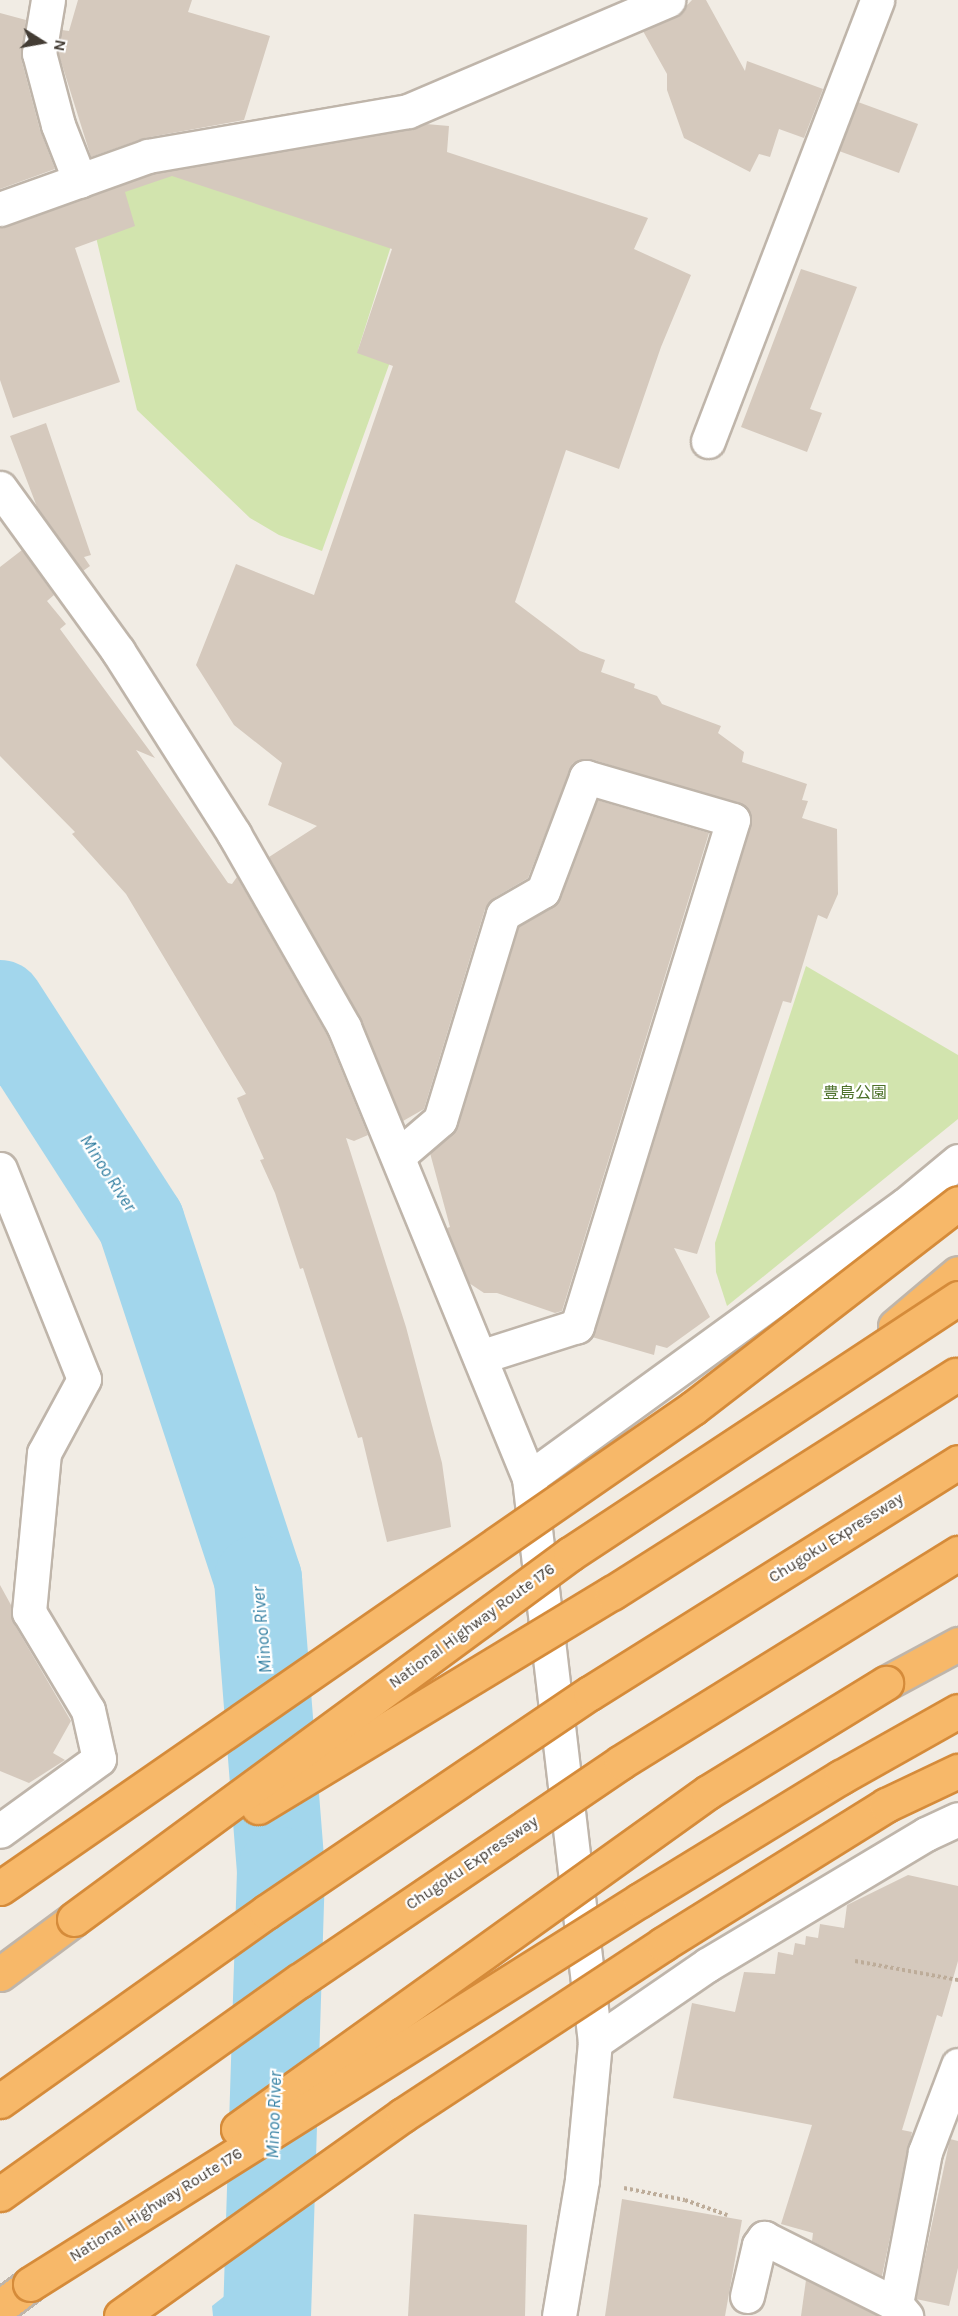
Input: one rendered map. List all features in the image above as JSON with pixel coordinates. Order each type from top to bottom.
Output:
[{"type":"highway","points":[[0,1888],[693,1408],[958,1203]]},
{"type":"highway","points":[[832,1379],[958,1273]]},
{"type":"highway","name":"National Highway Route 176","points":[[0,1974],[570,1554],[958,1298]]},
{"type":"highway","points":[[74,1919],[612,1593],[957,1374]]},
{"type":"highway","name":"Chugoku Expressway","points":[[0,2101],[266,1912],[590,1693],[958,1462]]},
{"type":"highway","name":"Chugoku Expressway","points":[[0,2194],[299,1981],[621,1762],[958,1553]]},
{"type":"highway","points":[[30,2284],[320,2069],[708,1792],[886,1683],[958,1644]]},
{"type":"highway","name":"National Highway Route 176","points":[[0,2307],[30,2284],[640,1900],[841,1777],[958,1711]]},
{"type":"highway","points":[[121,2316],[403,2115],[682,1931],[886,1805],[958,1771]]},
{"type":"street","points":[[48,0],[39,53],[58,125],[80,181]]},
{"type":"street","points":[[0,209],[148,156],[408,111],[668,0]]},
{"type":"street","points":[[708,441],[877,0]]},
{"type":"street","points":[[0,488],[118,651],[234,834],[344,1027],[529,1478],[595,2042],[582,2180],[559,2316]]},
{"type":"street","points":[[398,1156],[440,1120],[503,914],[543,891],[586,777],[733,820],[577,1326],[480,1357]]},
{"type":"street","points":[[529,1478],[905,1204],[958,1161]]},
{"type":"street","points":[[0,1169],[84,1379],[44,1453],[29,1612],[88,1710],[99,1759],[0,1831]]},
{"type":"street","points":[[595,2042],[738,1946],[926,1834],[958,1819]]},
{"type":"street","points":[[747,2296],[759,2246],[764,2238],[901,2310],[925,2151],[958,2065]]},
{"type":"path","points":[[855,1960],[958,1980]]},
{"type":"path","points":[[582,2180],[685,2200],[755,2224],[764,2238]]},
{"type":"green space","points":[[172,173],[391,246],[358,350],[390,362],[322,551],[279,535],[250,518],[137,410],[86,195]]},
{"type":"green space","name":"豊島公園","points":[[806,966],[958,1055],[958,1119],[727,1306],[716,1272],[715,1243]]},
{"type":"water","points":[[290,2244],[294,2316],[213,2316],[212,2306]]},
{"type":"building","points":[[78,0],[192,0],[188,12],[270,36],[244,120],[145,138],[91,157],[58,52],[62,30],[69,31]]},
{"type":"building","points":[[692,0],[706,0],[745,71],[747,61],[823,89],[804,138],[779,129],[770,157],[759,154],[750,172],[684,138],[667,90],[667,74],[643,31],[676,17]]},
{"type":"building","points":[[0,13],[26,20],[21,58],[40,130],[55,169],[0,189]]},
{"type":"building","points":[[858,102],[918,124],[899,173],[839,151]]},
{"type":"building","points":[[426,124],[449,126],[447,152],[648,218],[634,249],[691,275],[661,347],[619,469],[566,450],[515,602],[580,651],[605,660],[601,672],[635,684],[634,688],[657,696],[662,704],[721,726],[718,733],[744,752],[742,762],[807,784],[802,800],[808,801],[802,818],[837,829],[838,894],[827,919],[818,915],[791,1003],[783,1001],[697,1254],[674,1248],[710,1317],[667,1348],[656,1345],[654,1355],[592,1337],[751,826],[747,808],[591,759],[573,763],[528,878],[494,898],[485,909],[424,1109],[403,1121],[360,1018],[269,857],[317,826],[268,805],[282,763],[234,725],[196,665],[236,564],[314,595],[393,366],[357,353],[392,249],[172,176],[125,192],[135,226],[75,248],[120,382],[13,418],[0,380],[0,227],[153,174],[411,129]]},
{"type":"building","points":[[801,269],[857,287],[810,409],[822,413],[807,452],[741,427]]},
{"type":"building","points":[[46,423],[91,555],[84,557],[90,566],[83,571],[37,507],[10,436]]},
{"type":"building","points":[[22,550],[54,595],[47,601],[66,624],[60,629],[155,758],[136,750],[228,883],[232,884],[237,877],[327,1035],[368,1135],[354,1141],[346,1138],[406,1327],[442,1463],[451,1527],[387,1542],[362,1437],[358,1438],[303,1268],[300,1269],[275,1193],[260,1160],[264,1159],[237,1098],[246,1094],[126,894],[72,834],[75,832],[0,756],[0,567]]},
{"type":"building","points":[[597,800],[709,833],[562,1311],[555,1313],[497,1293],[484,1293],[469,1283],[447,1228],[450,1227],[430,1153],[458,1125],[519,927],[552,907],[560,898]]},
{"type":"building","points":[[0,1585],[11,1605],[13,1622],[71,1721],[53,1753],[65,1760],[29,1783],[0,1771]]},
{"type":"building","points":[[908,1875],[958,1886],[958,1961],[942,2017],[937,2015],[902,2130],[912,2132],[882,2276],[812,2241],[813,2233],[781,2224],[812,2125],[673,2098],[692,2003],[735,2012],[744,1972],[775,1974],[778,1952],[793,1955],[795,1943],[805,1945],[806,1936],[818,1938],[820,1924],[844,1928],[847,1905]]},
{"type":"building","points":[[950,2139],[958,2141],[958,2268],[949,2306],[916,2299]]},
{"type":"building","points":[[622,2199],[742,2220],[725,2316],[605,2316]]},
{"type":"building","points":[[414,2214],[527,2225],[525,2316],[408,2316]]},
{"type":"building","points":[[806,2280],[876,2315],[876,2316],[801,2316]]},
{"type":"waterway","name":"Minoo River","points":[[0,1004],[141,1223],[258,1579],[281,1871],[267,2316]]}]
